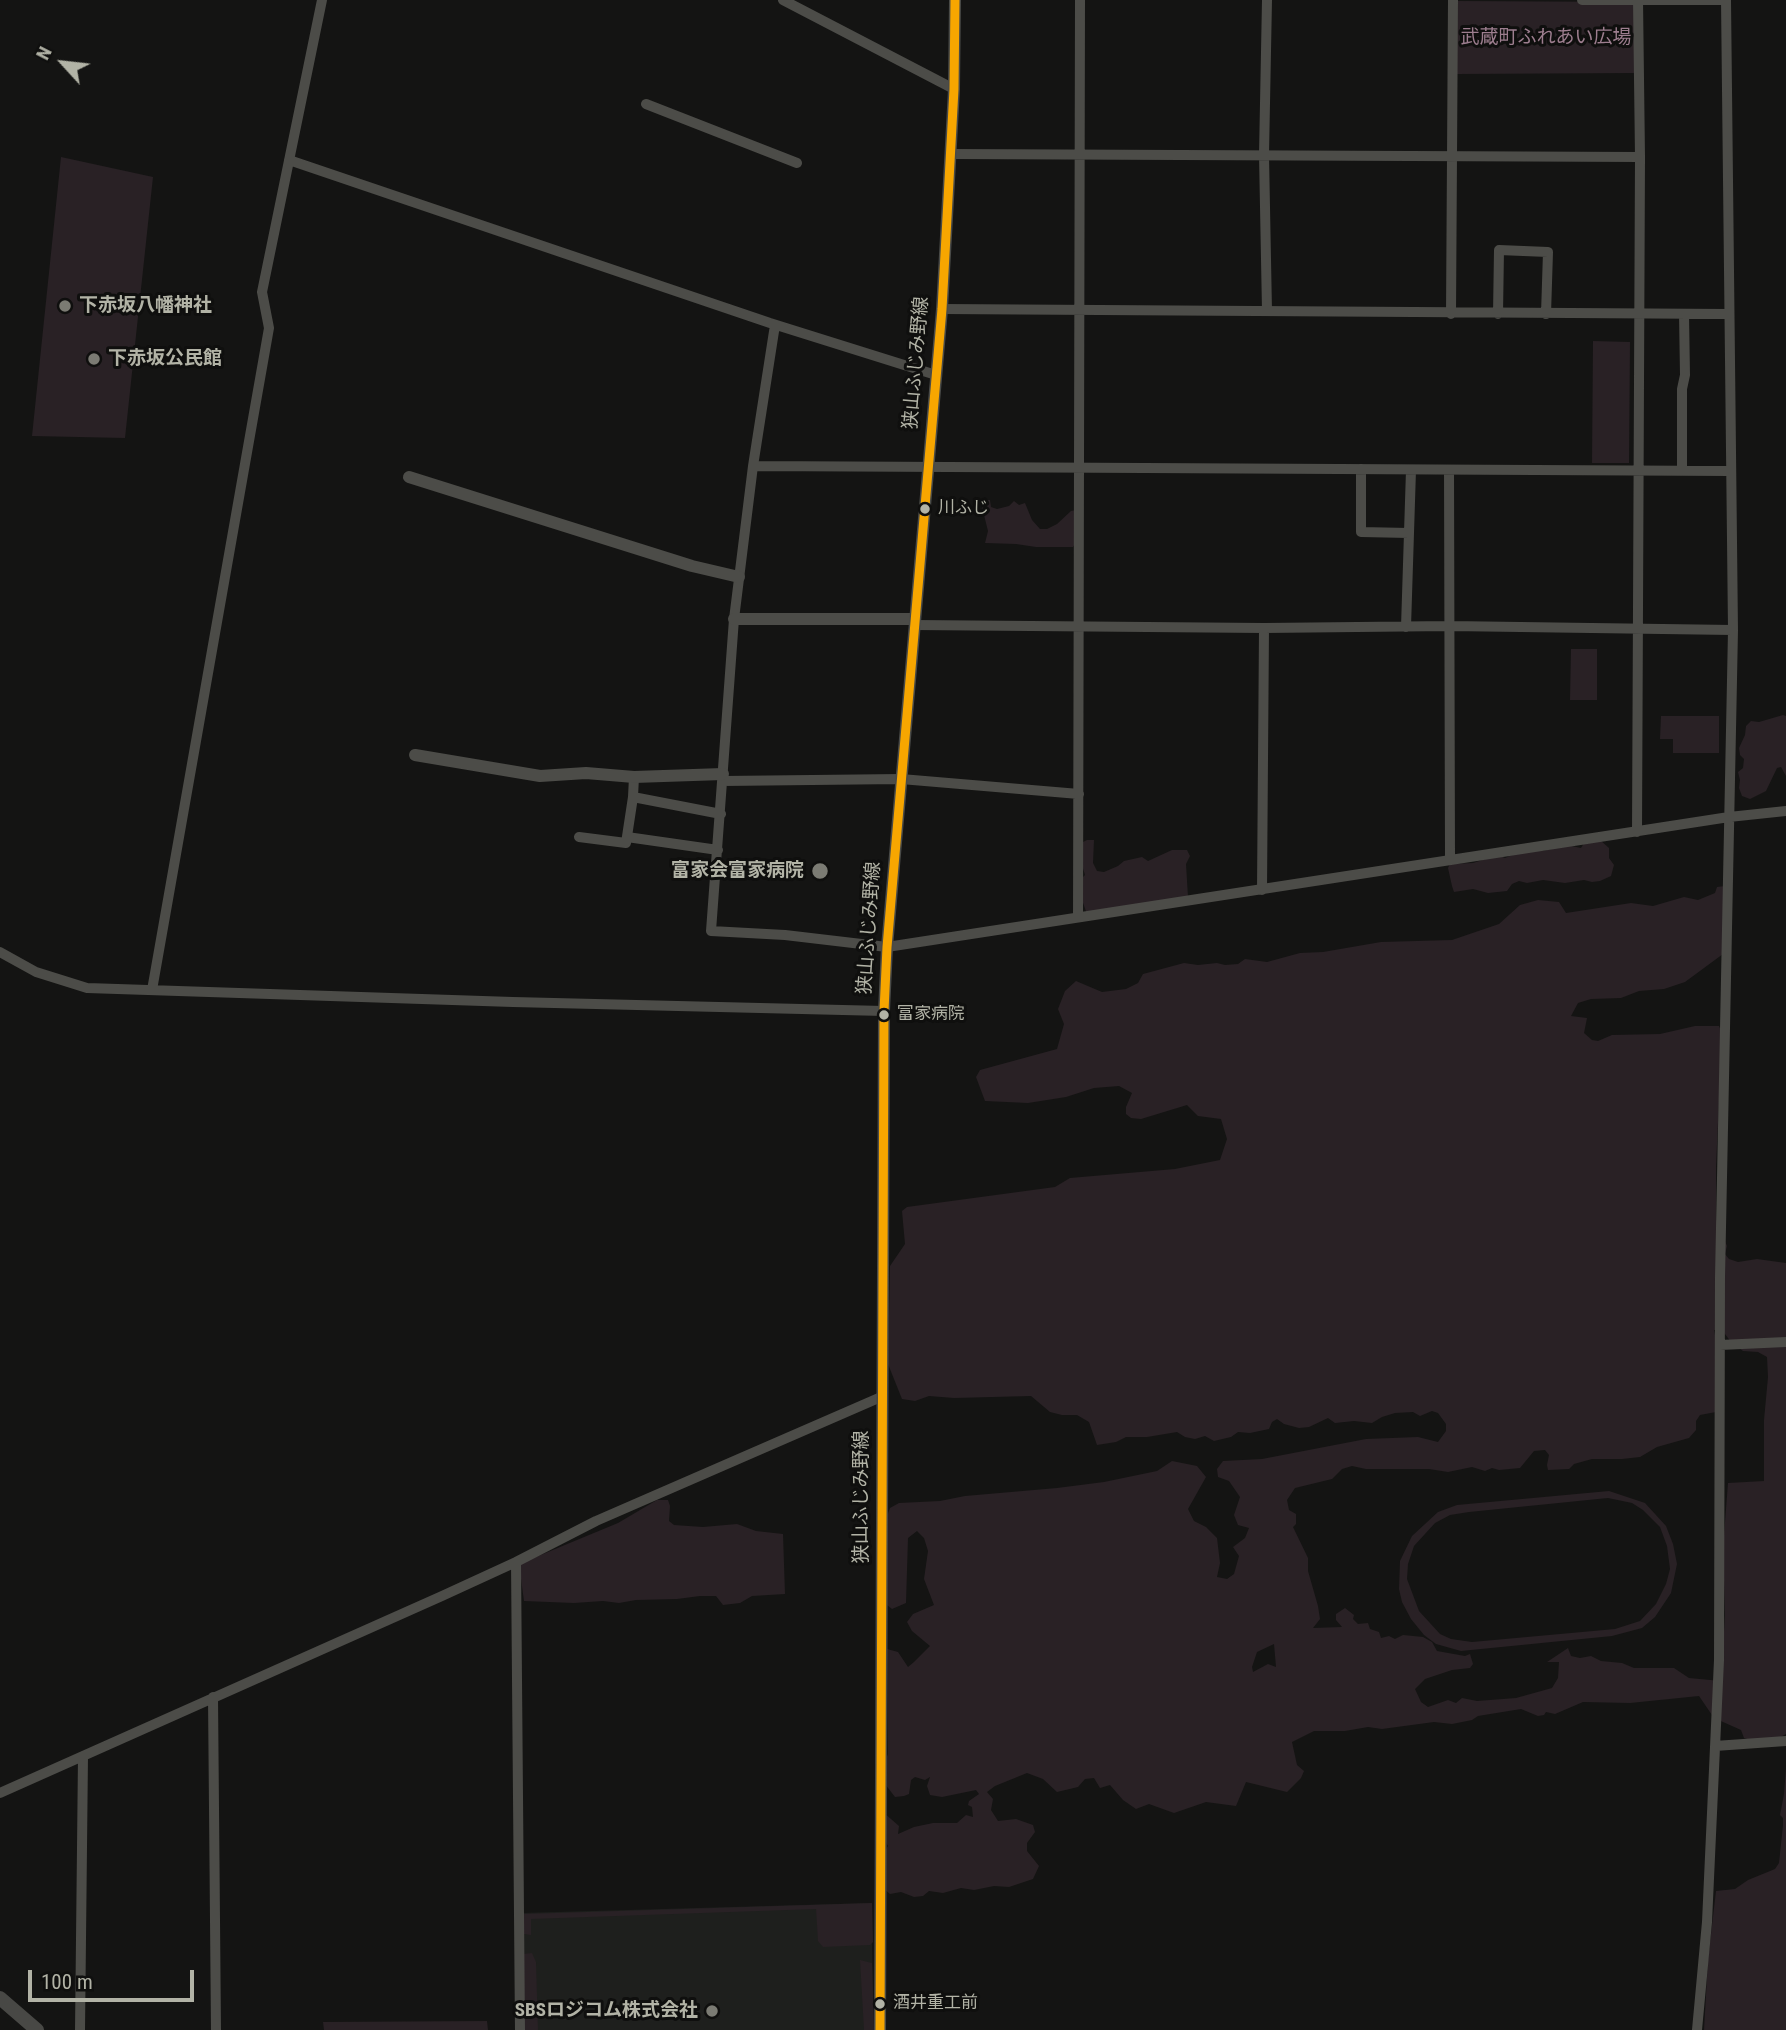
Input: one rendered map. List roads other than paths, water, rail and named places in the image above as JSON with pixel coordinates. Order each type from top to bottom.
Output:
[{"type":"main road","name":"狭山ふじみ野線","points":[[880,2030],[884,1011],[887,947],[942,309],[954,89],[955,0]]},
{"type":"main road","points":[[0,1998],[37,2030]]},
{"type":"street","points":[[152,990],[269,328],[262,292],[322,0]]},
{"type":"street","points":[[783,0],[954,89]]},
{"type":"street","points":[[1078,917],[1080,0]]},
{"type":"street","points":[[1267,0],[1267,311]]},
{"type":"street","points":[[1451,314],[1453,0]]},
{"type":"street","points":[[1582,0],[1726,0],[1732,631],[1720,1345],[1719,1648],[1707,1922],[1698,2030]]},
{"type":"street","points":[[1637,832],[1640,157],[1638,0]]},
{"type":"street","points":[[646,104],[797,163]]},
{"type":"street","points":[[951,154],[1640,157]]},
{"type":"street","points":[[289,160],[775,324],[936,375]]},
{"type":"street","points":[[1498,314],[1499,250],[1548,252],[1546,314]]},
{"type":"street","points":[[942,309],[1728,314]]},
{"type":"street","points":[[1682,470],[1684,314]]},
{"type":"street","points":[[775,324],[753,466],[734,620],[711,931],[785,935],[887,947],[1729,817],[1786,811]]},
{"type":"street","points":[[753,466],[1730,471]]},
{"type":"street","points":[[1361,469],[1360,532],[1409,533]]},
{"type":"street","points":[[1406,627],[1411,470]]},
{"type":"street","points":[[1449,470],[1450,860]]},
{"type":"street","points":[[409,477],[692,566],[739,576]]},
{"type":"street","points":[[734,620],[1079,627],[1450,626],[1732,631]]},
{"type":"street","points":[[1262,890],[1264,628]]},
{"type":"street","points":[[415,755],[540,776],[586,774],[901,779],[1079,794]]},
{"type":"street","points":[[579,837],[626,843],[634,776]]},
{"type":"street","points":[[633,797],[721,814]]},
{"type":"street","points":[[627,837],[718,850]]},
{"type":"street","points":[[0,952],[36,972],[87,988],[884,1011]]},
{"type":"street","points":[[1720,1345],[1786,1342]]},
{"type":"street","points":[[0,1793],[516,1562],[596,1521],[881,1397]]},
{"type":"street","points":[[516,1562],[520,2030]]},
{"type":"street","points":[[214,1698],[216,2030]]},
{"type":"street","points":[[1715,1746],[1786,1741]]},
{"type":"street","points":[[80,2030],[83,1756]]},
{"type":"place","name":"下赤坂八幡神社","points":[[65,306]]},
{"type":"place","name":"下赤坂公民館","points":[[94,359]]},
{"type":"place","name":"川ふじ","points":[[925,509]]},
{"type":"place","name":"富家会富家病院","points":[[820,871]]},
{"type":"place","name":"富家病院","points":[[884,1015]]},
{"type":"place","name":"酒井重工前","points":[[880,2004]]},
{"type":"place","name":"SBSロジコム株式会社","points":[[712,2011]]},
{"type":"park label","name":"武蔵町ふれあい広場","points":[[1546,38]]}]
